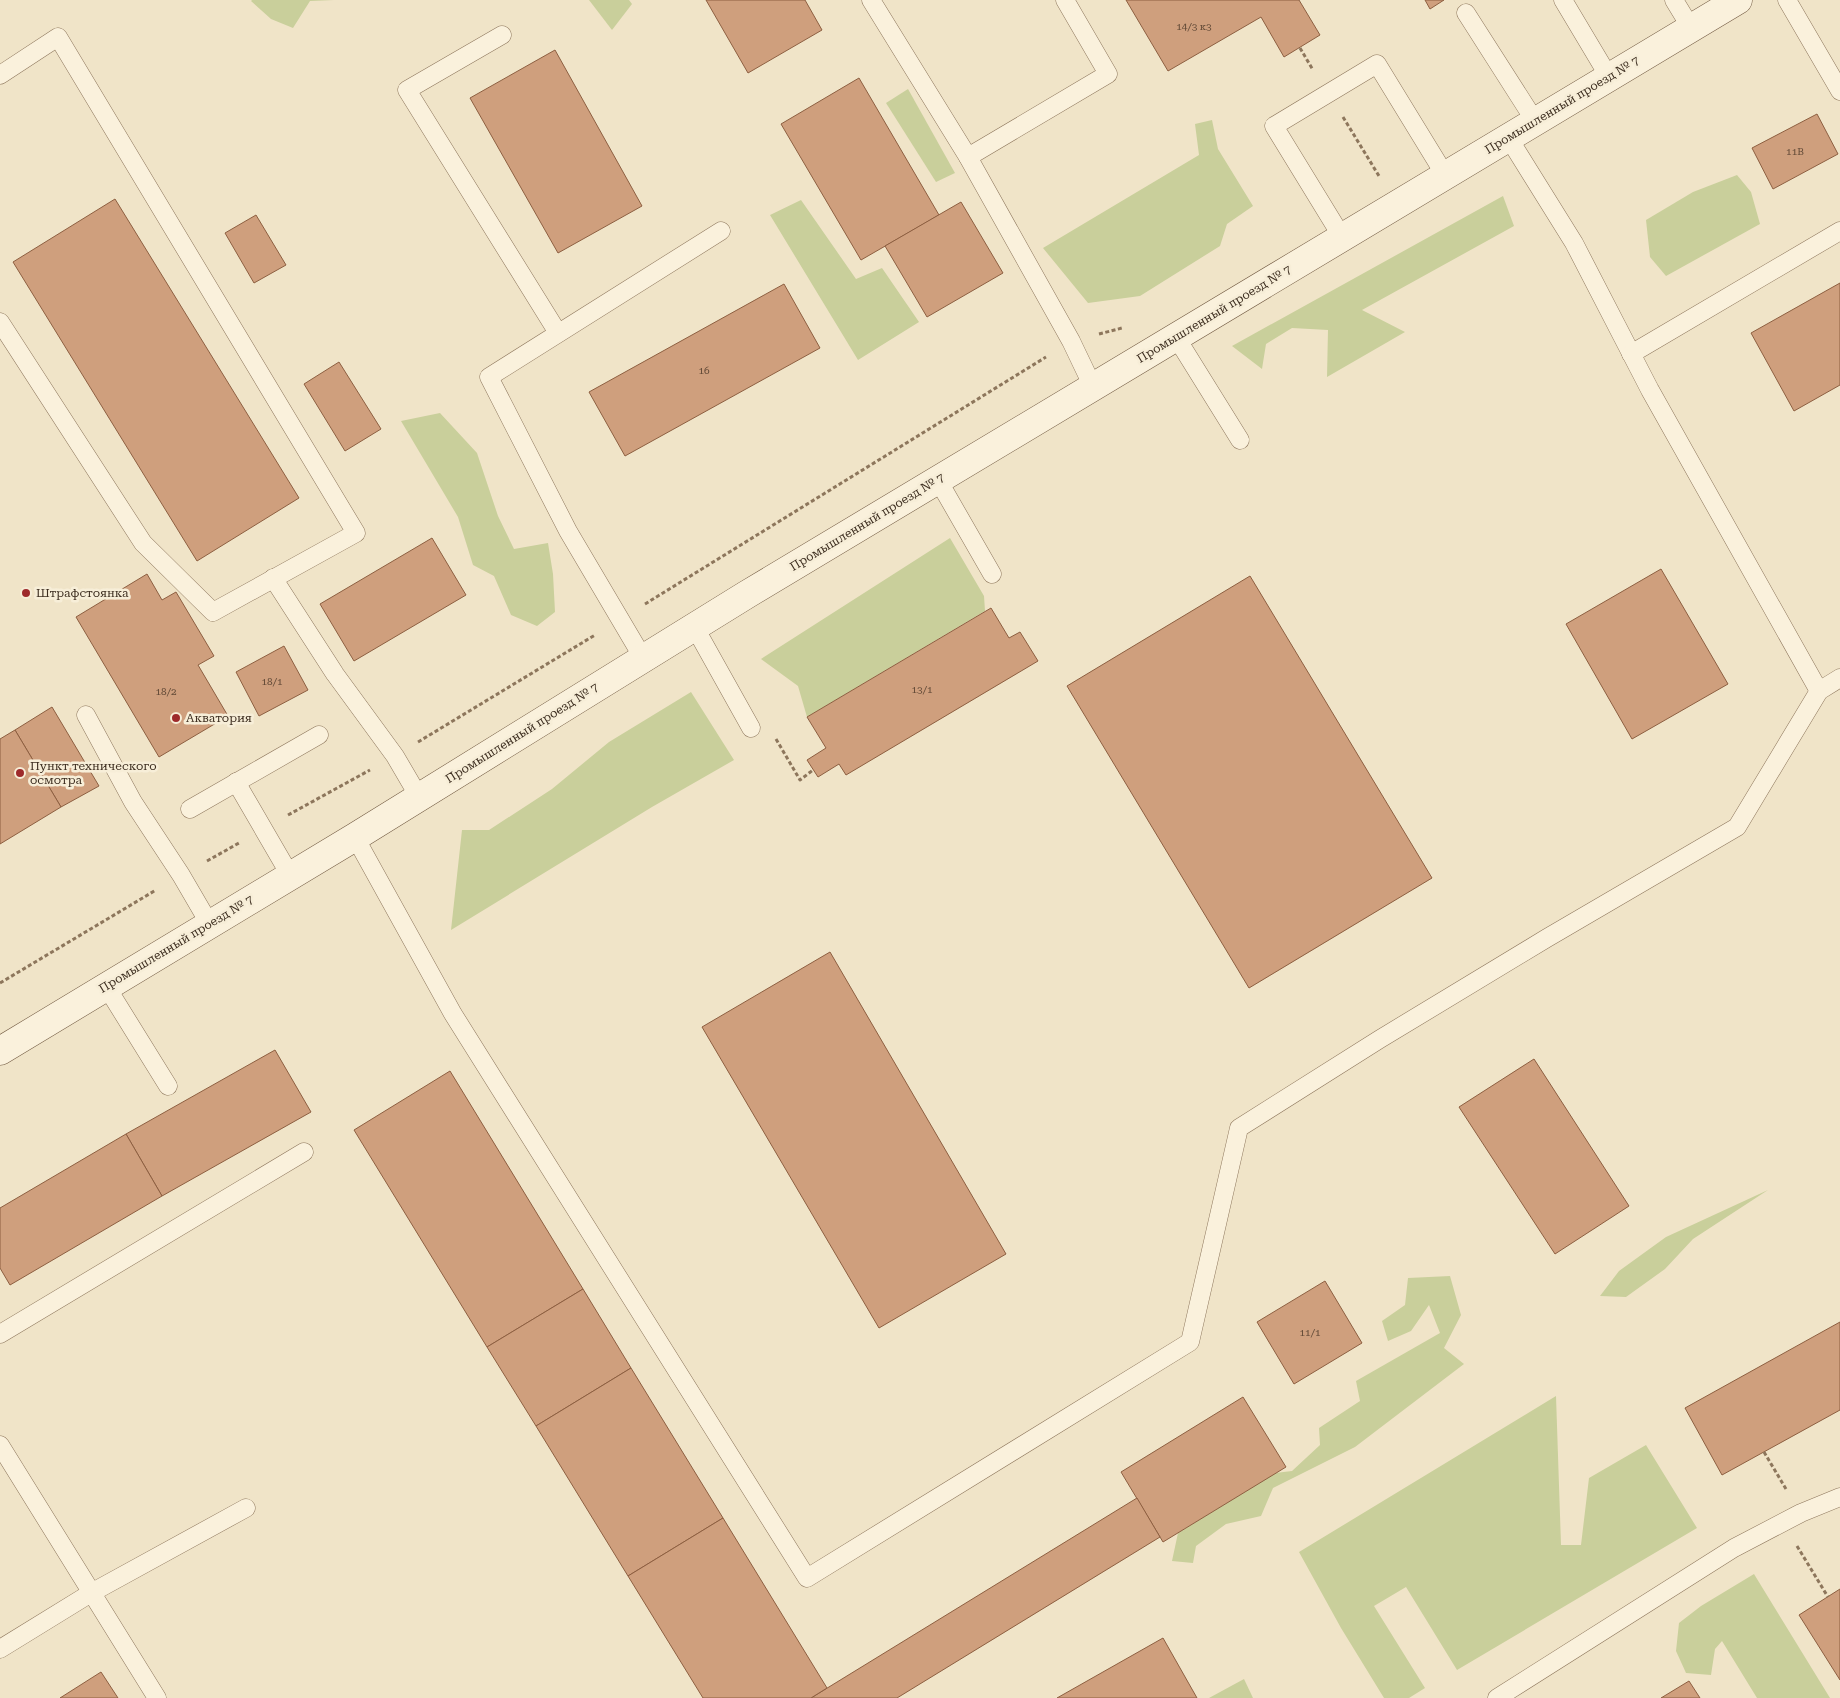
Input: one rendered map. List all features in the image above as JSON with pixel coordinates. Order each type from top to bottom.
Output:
[{"type":"street","name":"Промышленный проезд № 7","points":[[0,1051],[209,923],[355,837],[694,626],[1738,0]]},
{"type":"lane","points":[[871,0],[968,157],[1071,341],[1092,387]]},
{"type":"lane","points":[[968,157],[1108,74],[1065,0]]},
{"type":"lane","points":[[1563,0],[1609,77]]},
{"type":"lane","points":[[1674,0],[1691,28]]},
{"type":"lane","points":[[1787,0],[1840,91]]},
{"type":"lane","points":[[1466,13],[1535,121]]},
{"type":"lane","points":[[502,35],[407,90],[558,333]]},
{"type":"lane","points":[[0,75],[58,37],[356,533],[213,612],[143,544],[0,322]]},
{"type":"lane","points":[[1342,237],[1274,126],[1376,64],[1445,175]]},
{"type":"lane","points":[[1508,137],[1574,243],[1631,354],[1818,691]]},
{"type":"lane","points":[[643,658],[568,531],[490,377],[721,231]]},
{"type":"lane","points":[[1631,354],[1840,231]]},
{"type":"lane","points":[[1176,337],[1240,440]]},
{"type":"lane","points":[[938,480],[992,574]]},
{"type":"lane","points":[[273,578],[334,674],[395,756],[419,796]]},
{"type":"lane","points":[[694,626],[751,728]]},
{"type":"lane","points":[[355,837],[453,1014],[807,1578],[1190,1342],[1239,1128],[1380,1039],[1547,938],[1737,827],[1818,691],[1840,678]]},
{"type":"lane","points":[[86,715],[133,802],[181,875],[209,923]]},
{"type":"lane","points":[[190,809],[319,735]]},
{"type":"lane","points":[[236,782],[290,875]]},
{"type":"lane","points":[[106,986],[168,1086]]},
{"type":"lane","points":[[0,1334],[304,1152]]},
{"type":"lane","points":[[0,1445],[157,1698]]},
{"type":"lane","points":[[1497,1698],[1734,1548],[1801,1513],[1840,1497]]},
{"type":"lane","points":[[0,1649],[91,1593],[246,1508]]},
{"type":"path","points":[[1372,181],[1428,148]]},
{"type":"path","points":[[0,983],[181,875],[395,756],[1071,341],[1125,327]]},
{"type":"path","points":[[751,728],[775,736],[800,780],[813,770]]},
{"type":"path","points":[[1764,1452],[1801,1513]]},
{"type":"path","points":[[1783,1522],[1828,1597]]},
{"type":"green space","points":[[252,0],[334,0],[310,1],[293,28],[271,19]]},
{"type":"green space","points":[[589,0],[629,0],[632,4],[612,30]]},
{"type":"green space","points":[[908,89],[955,173],[936,182],[886,103]]},
{"type":"green space","points":[[1212,120],[1218,149],[1253,206],[1227,224],[1220,246],[1140,296],[1088,303],[1043,248],[1199,155],[1195,124]]},
{"type":"green space","points":[[1737,175],[1751,192],[1760,224],[1666,276],[1650,257],[1646,220],[1693,192]]},
{"type":"green space","points":[[1503,196],[1514,226],[1362,310],[1405,332],[1327,377],[1328,330],[1292,328],[1266,344],[1262,369],[1232,346]]},
{"type":"green space","points":[[801,200],[856,279],[882,268],[919,322],[858,360],[770,215]]},
{"type":"green space","points":[[440,413],[477,453],[498,516],[514,549],[548,543],[553,574],[555,612],[537,626],[511,615],[494,576],[473,565],[458,517],[401,421]]},
{"type":"green space","points":[[950,538],[984,596],[985,611],[807,717],[798,686],[761,659]]},
{"type":"green space","points":[[691,692],[734,760],[652,807],[451,930],[462,830],[489,830],[552,789],[609,742]]},
{"type":"green space","points":[[1768,1190],[1693,1239],[1665,1269],[1626,1297],[1600,1296],[1619,1271],[1666,1237]]},
{"type":"green space","points":[[1450,1276],[1461,1315],[1444,1348],[1464,1364],[1355,1447],[1273,1488],[1261,1516],[1226,1524],[1196,1546],[1193,1563],[1172,1561],[1178,1533],[1275,1473],[1292,1471],[1320,1445],[1319,1428],[1360,1401],[1356,1381],[1440,1333],[1429,1305],[1411,1331],[1388,1341],[1382,1321],[1405,1305],[1408,1278]]},
{"type":"green space","points":[[1556,1396],[1561,1545],[1581,1545],[1589,1478],[1646,1445],[1697,1528],[1457,1670],[1406,1587],[1374,1606],[1425,1688],[1409,1698],[1384,1698],[1341,1628],[1299,1552]]},
{"type":"green space","points":[[1754,1574],[1830,1698],[1757,1698],[1722,1641],[1715,1649],[1711,1675],[1686,1673],[1676,1651],[1679,1623],[1701,1606]]},
{"type":"green space","points":[[1244,1679],[1253,1698],[1209,1698]]},
{"type":"building","points":[[706,0],[805,0],[822,30],[748,73]]},
{"type":"building","points":[[1126,0],[1299,0],[1320,35],[1284,57],[1261,17],[1168,71]]},
{"type":"building","points":[[1425,0],[1444,0],[1430,9]]},
{"type":"building","points":[[555,50],[642,206],[558,253],[470,98]]},
{"type":"building","points":[[859,78],[939,215],[861,260],[781,124]]},
{"type":"building","points":[[1817,114],[1838,154],[1773,189],[1752,148]]},
{"type":"building","points":[[115,199],[299,498],[197,561],[13,262]]},
{"type":"building","points":[[961,202],[1003,273],[927,317],[885,246]]},
{"type":"building","points":[[256,215],[286,265],[254,283],[225,233]]},
{"type":"building","points":[[1840,283],[1840,385],[1794,411],[1751,333]]},
{"type":"building","points":[[784,284],[820,348],[625,456],[589,392]]},
{"type":"building","points":[[339,362],[381,429],[345,451],[304,384]]},
{"type":"building","points":[[432,538],[466,595],[354,661],[320,604]]},
{"type":"building","points":[[1661,569],[1728,684],[1632,739],[1566,624]]},
{"type":"building","points":[[147,574],[162,600],[176,592],[214,656],[198,665],[228,716],[159,757],[76,617]]},
{"type":"building","points":[[1250,576],[1432,878],[1249,988],[1067,686]]},
{"type":"building","points":[[991,608],[1009,638],[1020,632],[1038,661],[846,775],[839,764],[818,777],[807,760],[826,748],[807,717]]},
{"type":"building","points":[[284,646],[308,690],[259,716],[236,672]]},
{"type":"building","name":"Пункт технического осмотра","points":[[52,707],[99,786],[61,807],[15,730]]},
{"type":"building","name":"Пункт технического осмотра","points":[[15,730],[61,807],[0,844],[0,739]]},
{"type":"building","points":[[830,952],[1006,1254],[879,1328],[702,1027]]},
{"type":"building","points":[[275,1050],[311,1112],[162,1196],[126,1134]]},
{"type":"building","points":[[1534,1059],[1629,1206],[1555,1254],[1459,1107]]},
{"type":"building","points":[[450,1071],[583,1289],[487,1347],[354,1130]]},
{"type":"building","points":[[126,1134],[162,1196],[10,1285],[0,1268],[0,1208]]},
{"type":"building","points":[[1325,1281],[1362,1343],[1294,1384],[1257,1322]]},
{"type":"building","points":[[583,1289],[631,1368],[536,1426],[487,1347]]},
{"type":"building","points":[[1840,1322],[1840,1410],[1722,1475],[1685,1408]]},
{"type":"building","points":[[631,1368],[723,1518],[628,1576],[536,1426]]},
{"type":"building","points":[[1243,1397],[1286,1467],[1163,1542],[1121,1472]]},
{"type":"building","points":[[1137,1498],[1160,1537],[897,1698],[811,1698]]},
{"type":"building","points":[[723,1518],[827,1688],[811,1698],[703,1698],[628,1576]]},
{"type":"building","points":[[1840,1589],[1840,1680],[1799,1615]]},
{"type":"building","points":[[1163,1638],[1197,1698],[1057,1698]]},
{"type":"building","points":[[101,1672],[118,1698],[60,1698]]},
{"type":"building","points":[[1689,1681],[1700,1698],[1661,1698]]},
{"type":"place","name":"Штрафстоянка","points":[[26,593]]},
{"type":"place","name":"Акватория","points":[[176,718]]},
{"type":"place","name":"Пункт технического осмотра","points":[[20,773]]}]
